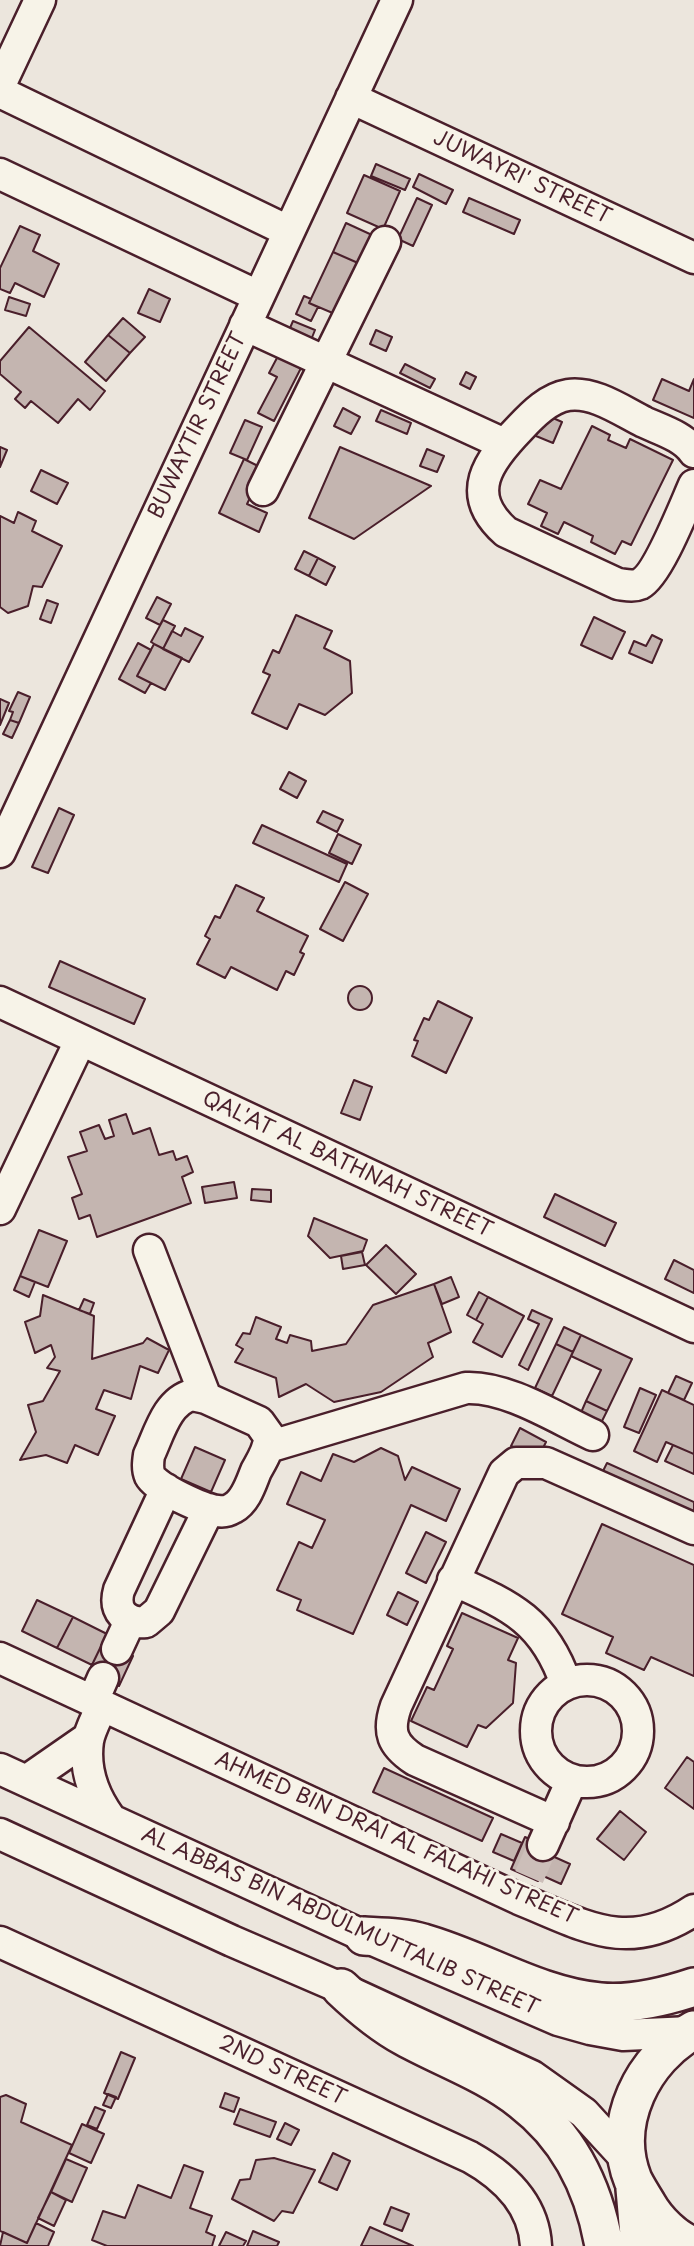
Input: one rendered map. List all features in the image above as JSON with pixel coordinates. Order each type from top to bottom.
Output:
[{"type":"main road","points":[[364,1936],[421,1942],[475,1961],[540,1989],[571,1998],[602,2002],[634,2001],[665,1996],[694,1987]]},
{"type":"main road","points":[[341,1988],[381,2022],[492,2081],[522,2100],[548,2124],[570,2151],[587,2182],[599,2215],[604,2246]]},
{"type":"main road","points":[[640,2246],[626,2131],[632,2101],[645,2073],[665,2049],[692,2031]]},
{"type":"main road","points":[[631,2171],[655,2218],[694,2246]]},
{"type":"street","points":[[0,85],[40,0]]},
{"type":"street","name":"BUWAYTIR STREET","points":[[0,852],[397,0]]},
{"type":"street","points":[[0,92],[288,231]]},
{"type":"street","name":"JUWAYRI' STREET","points":[[351,98],[694,258]]},
{"type":"street","points":[[0,174],[258,296]]},
{"type":"street","points":[[262,490],[385,242]]},
{"type":"street","points":[[245,325],[505,444]]},
{"type":"street","points":[[694,452],[682,440],[607,404],[571,394],[556,398],[542,407],[505,444],[490,461],[482,492],[486,508],[494,521],[506,532],[629,586],[640,584],[649,576],[684,534],[694,485]]},
{"type":"street","name":"QAL'AT AL BATHNAH STREET","points":[[0,1002],[694,1327]]},
{"type":"street","points":[[0,1209],[80,1041]]},
{"type":"street","points":[[149,1250],[206,1398]]},
{"type":"street","points":[[268,1447],[466,1388],[480,1388],[509,1396],[593,1435]]},
{"type":"street","points":[[192,1395],[206,1398],[260,1422],[269,1436],[268,1447],[246,1494],[237,1506],[223,1511],[209,1509],[166,1489],[150,1476],[149,1455],[174,1404],[192,1395]]},
{"type":"street","points":[[572,1780],[548,1834],[415,1760],[401,1751],[393,1737],[391,1721],[396,1706],[503,1473],[516,1463],[546,1463],[694,1529]]},
{"type":"street","points":[[166,1489],[118,1590],[118,1608],[122,1616],[130,1621],[146,1622],[159,1611],[209,1509]]},
{"type":"street","points":[[453,1580],[506,1604],[523,1616],[550,1646],[566,1684]]},
{"type":"street","points":[[117,1649],[130,1621]]},
{"type":"street","name":"AHMED BIN DRAI AL FALAHI STREET","points":[[0,1658],[100,1695],[524,1888],[601,1932],[627,1934],[654,1930],[694,1910]]},
{"type":"street","points":[[586,1679],[605,1682],[622,1692],[634,1708],[639,1728],[636,1747],[626,1764],[611,1777],[592,1782],[572,1780],[554,1771],[541,1755],[536,1734],[538,1714],[549,1696],[566,1684],[586,1679]]},
{"type":"street","points":[[100,1695],[88,1738],[88,1767],[99,1801],[110,1818]]},
{"type":"street","points":[[13,1775],[88,1738]]},
{"type":"street","name":"AL ABBAS BIN ABDULMUTTALIB STREET","points":[[13,1775],[364,1936],[558,2020],[623,2035],[692,2031]]},
{"type":"street","points":[[0,1834],[531,2076],[584,2113],[631,2171]]},
{"type":"street","name":"2ND STREET","points":[[0,1942],[470,2157],[492,2170],[511,2187],[526,2208],[536,2239]]},
{"type":"building","points":[[376,164],[410,179],[405,190],[371,176]]},
{"type":"building","points":[[419,174],[453,190],[446,204],[413,187]]},
{"type":"building","points":[[364,175],[400,191],[383,229],[347,213]]},
{"type":"building","points":[[417,198],[432,205],[413,246],[398,239]]},
{"type":"building","points":[[469,198],[520,220],[514,234],[463,212]]},
{"type":"building","points":[[346,223],[372,235],[358,263],[333,252]]},
{"type":"building","points":[[20,226],[40,235],[33,251],[59,264],[44,297],[15,283],[10,293],[0,289],[0,268]]},
{"type":"building","points":[[333,252],[358,263],[335,314],[309,303]]},
{"type":"building","points":[[149,289],[170,299],[160,322],[138,313]]},
{"type":"building","points":[[304,296],[311,299],[309,303],[318,307],[311,321],[296,314]]},
{"type":"building","points":[[9,297],[30,304],[26,316],[5,310]]},
{"type":"building","points":[[123,318],[145,337],[130,353],[108,335]]},
{"type":"building","points":[[293,321],[315,330],[309,345],[287,335]]},
{"type":"building","points":[[29,327],[105,391],[90,410],[78,399],[58,423],[31,401],[25,408],[15,399],[21,392],[0,374],[0,361]]},
{"type":"building","points":[[376,330],[392,337],[386,351],[370,344]]},
{"type":"building","points":[[108,335],[130,353],[106,381],[85,362]]},
{"type":"building","points":[[278,356],[301,368],[274,421],[258,413],[277,377],[269,373]]},
{"type":"building","points":[[405,364],[435,379],[430,388],[400,373]]},
{"type":"building","points":[[466,372],[476,377],[470,389],[460,384]]},
{"type":"building","points":[[662,379],[689,391],[694,379],[694,418],[653,400]]},
{"type":"building","points":[[343,408],[360,417],[351,434],[334,426]]},
{"type":"building","points":[[381,410],[411,423],[407,434],[376,421]]},
{"type":"building","points":[[544,414],[562,422],[553,443],[536,436]]},
{"type":"building","points":[[245,420],[262,427],[247,460],[230,453]]},
{"type":"building","points":[[592,426],[610,435],[608,440],[626,448],[630,439],[673,460],[631,545],[622,541],[615,554],[591,542],[593,536],[564,522],[558,534],[541,526],[547,513],[528,504],[540,480],[561,489]]},
{"type":"building","points":[[0,447],[7,450],[0,467]]},
{"type":"building","points":[[340,447],[431,486],[354,539],[309,518]]},
{"type":"building","points":[[427,449],[444,456],[437,472],[420,466]]},
{"type":"building","points":[[244,459],[264,469],[247,504],[267,513],[259,532],[219,513]]},
{"type":"building","points":[[41,470],[68,483],[57,504],[31,491]]},
{"type":"building","points":[[18,512],[36,521],[32,531],[62,546],[42,587],[33,586],[28,606],[8,613],[0,607],[0,516],[14,523]]},
{"type":"building","points":[[304,551],[318,558],[309,576],[295,569]]},
{"type":"building","points":[[318,558],[335,567],[326,585],[309,576]]},
{"type":"building","points":[[157,597],[171,604],[160,625],[146,618]]},
{"type":"building","points":[[47,600],[58,604],[51,623],[40,619]]},
{"type":"building","points":[[296,615],[332,631],[324,648],[350,661],[352,693],[325,715],[299,704],[287,729],[252,713],[270,675],[263,672],[273,650],[279,653]]},
{"type":"building","points":[[594,617],[625,632],[612,659],[581,645]]},
{"type":"building","points":[[163,620],[175,626],[163,649],[151,642]]},
{"type":"building","points":[[185,628],[203,637],[189,662],[163,649],[172,631],[181,636]]},
{"type":"building","points":[[652,635],[662,640],[652,663],[629,653],[634,641],[646,646]]},
{"type":"building","points":[[138,643],[151,650],[137,676],[151,683],[145,693],[119,679]]},
{"type":"building","points":[[154,644],[182,658],[165,690],[137,676]]},
{"type":"building","points":[[18,692],[30,697],[19,723],[10,720],[13,712],[9,711]]},
{"type":"building","points":[[0,699],[9,703],[0,725]]},
{"type":"building","points":[[10,720],[19,723],[12,738],[3,734]]},
{"type":"building","points":[[289,772],[306,781],[297,798],[280,789]]},
{"type":"building","points":[[59,808],[74,815],[48,873],[32,867]]},
{"type":"building","points":[[323,811],[343,820],[337,832],[317,822]]},
{"type":"building","points":[[262,825],[347,864],[339,882],[253,843]]},
{"type":"building","points":[[338,834],[361,845],[352,864],[329,853]]},
{"type":"building","points":[[345,882],[368,894],[343,941],[320,929]]},
{"type":"building","points":[[236,885],[264,898],[257,911],[308,936],[300,952],[304,954],[294,975],[286,971],[277,990],[231,967],[225,978],[197,964],[210,939],[205,936],[215,916],[220,918]]},
{"type":"building","points":[[60,961],[145,999],[134,1024],[49,987]]},
{"type":"building","points":[[360,986],[368,990],[372,998],[368,1006],[360,1010],[352,1006],[348,998],[352,990]]},
{"type":"building","points":[[438,1001],[472,1018],[446,1073],[412,1056],[418,1041],[414,1040],[424,1018],[429,1020]]},
{"type":"building","points":[[354,1080],[372,1087],[360,1120],[341,1113]]},
{"type":"building","points":[[126,1114],[133,1134],[150,1128],[159,1155],[173,1151],[176,1160],[187,1156],[193,1172],[182,1177],[191,1203],[97,1237],[90,1215],[79,1219],[72,1198],[82,1194],[68,1157],[87,1151],[80,1132],[99,1125],[105,1139],[114,1136],[109,1120]]},
{"type":"building","points":[[234,1182],[237,1198],[205,1203],[202,1187]]},
{"type":"building","points":[[252,1189],[271,1190],[271,1202],[251,1200]]},
{"type":"building","points":[[555,1194],[616,1223],[605,1246],[544,1217]]},
{"type":"building","points":[[314,1218],[367,1240],[363,1251],[330,1258],[308,1236]]},
{"type":"building","points":[[39,1230],[67,1241],[48,1287],[20,1276]]},
{"type":"building","points":[[386,1245],[416,1274],[396,1294],[366,1265]]},
{"type":"building","points":[[362,1252],[365,1265],[343,1269],[341,1256]]},
{"type":"building","points":[[674,1260],[694,1270],[694,1293],[665,1279]]},
{"type":"building","points":[[20,1276],[35,1282],[29,1297],[14,1290]]},
{"type":"building","points":[[451,1277],[459,1297],[442,1304],[434,1284]]},
{"type":"building","points":[[434,1284],[451,1332],[428,1343],[433,1357],[381,1392],[334,1402],[306,1384],[279,1397],[276,1378],[235,1362],[243,1349],[236,1345],[243,1333],[250,1334],[256,1317],[281,1327],[276,1339],[287,1343],[290,1335],[311,1341],[312,1351],[346,1344],[373,1305]]},
{"type":"building","points":[[479,1292],[488,1297],[476,1320],[467,1315]]},
{"type":"building","points":[[43,1295],[94,1316],[92,1359],[143,1343],[147,1338],[169,1350],[158,1373],[140,1366],[131,1399],[104,1390],[96,1409],[115,1416],[98,1455],[75,1445],[67,1463],[46,1455],[20,1460],[36,1432],[28,1405],[43,1401],[60,1371],[47,1368],[55,1357],[51,1345],[35,1353],[25,1322],[40,1316]]},
{"type":"building","points":[[488,1297],[524,1316],[502,1357],[473,1342],[483,1324],[476,1320]]},
{"type":"building","points":[[84,1299],[94,1303],[90,1314],[79,1310]]},
{"type":"building","points":[[532,1310],[552,1319],[528,1370],[519,1365],[539,1324],[528,1319]]},
{"type":"building","points":[[564,1327],[581,1335],[573,1352],[556,1344]]},
{"type":"building","points":[[581,1335],[632,1359],[607,1411],[586,1401],[601,1370],[571,1356]]},
{"type":"building","points":[[556,1344],[573,1352],[552,1396],[535,1388]]},
{"type":"building","points":[[676,1376],[692,1383],[684,1400],[668,1393]]},
{"type":"building","points":[[640,1388],[656,1395],[639,1433],[624,1427]]},
{"type":"building","points":[[662,1390],[694,1405],[694,1454],[666,1442],[657,1462],[634,1451]]},
{"type":"building","points":[[586,1401],[607,1411],[600,1425],[580,1415]]},
{"type":"building","points":[[520,1428],[546,1442],[537,1460],[511,1446]]},
{"type":"building","points":[[673,1445],[694,1454],[694,1474],[665,1461]]},
{"type":"building","points":[[195,1447],[225,1460],[211,1492],[181,1479]]},
{"type":"building","points":[[381,1448],[398,1456],[405,1480],[412,1467],[460,1489],[446,1521],[411,1505],[353,1634],[297,1610],[301,1600],[277,1590],[299,1542],[312,1548],[325,1520],[287,1504],[301,1472],[321,1481],[333,1454],[354,1462]]},
{"type":"building","points":[[607,1463],[694,1502],[694,1522],[599,1479]]},
{"type":"building","points":[[602,1524],[694,1565],[694,1676],[651,1657],[644,1670],[606,1653],[613,1637],[562,1614]]},
{"type":"building","points":[[426,1532],[446,1542],[426,1583],[406,1573]]},
{"type":"building","points":[[398,1592],[418,1602],[407,1625],[387,1615]]},
{"type":"building","points":[[37,1600],[73,1617],[57,1648],[22,1631]]},
{"type":"building","points":[[462,1613],[518,1638],[508,1660],[516,1663],[513,1703],[486,1728],[478,1725],[467,1747],[411,1721],[427,1687],[434,1690],[453,1649],[447,1646]]},
{"type":"building","points":[[73,1617],[107,1634],[92,1665],[57,1648]]},
{"type":"building","points":[[103,1642],[133,1656],[119,1686],[89,1671]]},
{"type":"building","points":[[687,1757],[694,1762],[694,1809],[665,1788]]},
{"type":"building","points":[[384,1768],[493,1818],[482,1841],[373,1792]]},
{"type":"building","points":[[620,1811],[646,1832],[624,1860],[597,1839]]},
{"type":"building","points":[[501,1834],[522,1843],[514,1861],[493,1852]]},
{"type":"building","points":[[525,1837],[552,1849],[538,1881],[511,1869]]},
{"type":"building","points":[[550,1855],[570,1864],[561,1884],[541,1875]]},
{"type":"building","points":[[121,2052],[135,2058],[118,2099],[104,2093]]},
{"type":"building","points":[[225,2093],[239,2098],[234,2112],[220,2107]]},
{"type":"building","points":[[108,2094],[116,2097],[111,2108],[103,2105]]},
{"type":"building","points":[[6,2095],[26,2104],[21,2122],[72,2145],[27,2243],[0,2231],[0,2097]]},
{"type":"building","points":[[95,2107],[105,2111],[97,2129],[87,2125]]},
{"type":"building","points":[[240,2109],[276,2122],[270,2137],[234,2124]]},
{"type":"building","points":[[285,2123],[299,2130],[291,2145],[277,2139]]},
{"type":"building","points":[[82,2124],[104,2134],[91,2163],[69,2153]]},
{"type":"building","points":[[333,2153],[350,2161],[337,2190],[319,2182]]},
{"type":"building","points":[[274,2158],[315,2170],[293,2213],[282,2211],[274,2221],[232,2199],[240,2180],[250,2179],[256,2160]]},
{"type":"building","points":[[66,2159],[87,2168],[72,2202],[51,2192]]},
{"type":"building","points":[[184,2165],[203,2172],[190,2208],[212,2216],[206,2232],[215,2236],[212,2246],[107,2246],[92,2240],[103,2211],[125,2218],[138,2185],[171,2198]]},
{"type":"building","points":[[51,2192],[66,2200],[54,2226],[38,2218]]},
{"type":"building","points":[[391,2207],[409,2214],[402,2231],[384,2224]]},
{"type":"building","points":[[36,2223],[54,2232],[48,2246],[0,2246],[3,2232],[27,2243]]},
{"type":"building","points":[[370,2227],[413,2246],[361,2246]]},
{"type":"building","points":[[253,2231],[279,2242],[277,2246],[247,2246]]},
{"type":"building","points":[[226,2232],[246,2241],[243,2246],[219,2246]]},
{"type":"tunnel","points":[[529,1877],[543,1845]]}]
